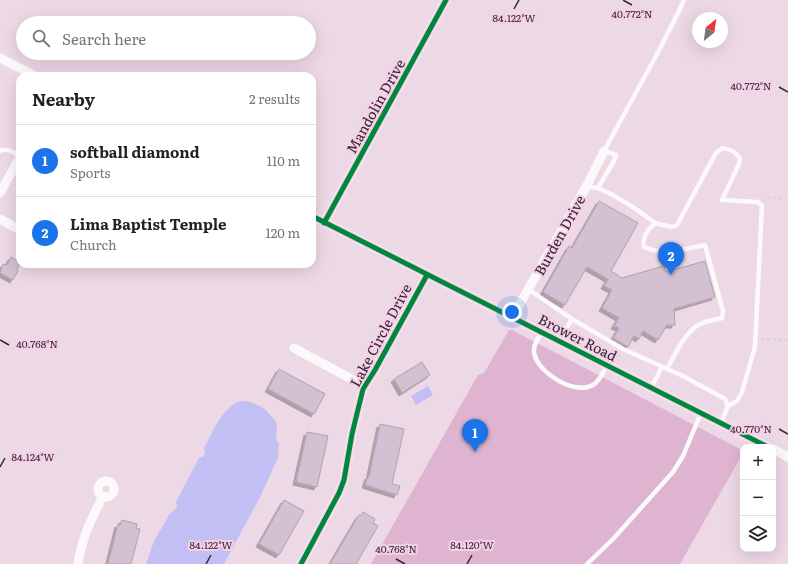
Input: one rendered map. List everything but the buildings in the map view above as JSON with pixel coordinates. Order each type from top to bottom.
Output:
[{"type":"street","name":"Mandolin Drive","points":[[324,222],[446,0]]},
{"type":"street","points":[[0,58],[27,72]]},
{"type":"street","name":"Burden Drive","points":[[517,320],[517,309],[586,187],[604,151]]},
{"type":"street","points":[[0,193],[16,163]]},
{"type":"street","name":"Brower Road","points":[[316,218],[762,444]]},
{"type":"street","points":[[0,219],[16,228]]},
{"type":"street","name":"Lake Circle Drive","points":[[302,564],[339,493],[344,480],[352,434],[364,386],[375,370],[427,275]]},
{"type":"street","name":"Lake Circle Drive","points":[[294,348],[364,386]]},
{"type":"street","points":[[776,451],[788,457]]},
{"type":"street","points":[[78,564],[80,548],[85,532],[103,496]]},
{"type":"lane","points":[[598,188],[616,155],[604,151],[656,56],[684,0]]},
{"type":"lane","points":[[586,187],[598,188],[613,194],[633,206],[655,223],[672,226],[677,225],[716,153],[722,148],[729,148],[737,153],[740,158],[739,164],[722,200],[757,202],[762,205],[756,338],[755,347],[742,392],[737,401],[728,406],[721,423]]},
{"type":"lane","points":[[0,151],[8,150],[16,154]]},
{"type":"lane","points":[[655,223],[648,229],[643,241],[644,247],[648,249],[653,251],[670,252],[705,245],[723,311],[722,318],[698,325],[690,333],[678,349],[667,369]]},
{"type":"lane","points":[[528,289],[572,319],[623,349],[683,376],[725,399],[728,406]]},
{"type":"lane","points":[[559,341],[572,319]]},
{"type":"lane","points":[[542,332],[534,350],[536,358],[545,371],[562,383],[581,388],[591,387],[599,380],[607,365]]},
{"type":"lane","points":[[652,388],[662,367]]},
{"type":"lane","points":[[587,564],[673,472],[683,456],[700,413]]},
{"type":"path","points":[[767,197],[786,199]]},
{"type":"path","points":[[756,338],[788,340]]},
{"type":"shaded area","points":[[509,330],[512,330],[740,449],[740,459],[680,564],[371,564],[478,375],[484,373]]},
{"type":"water","points":[[428,386],[433,395],[416,405],[411,396]]},
{"type":"water","points":[[241,401],[250,402],[260,406],[267,411],[276,422],[276,439],[279,444],[278,458],[259,499],[224,564],[146,564],[154,541],[170,513],[177,507],[176,502],[199,458],[203,457],[205,453],[204,449],[214,428],[229,408]]},
{"type":"cycle path","points":[[324,223],[446,0]]},
{"type":"cycle path","points":[[316,218],[762,444]]},
{"type":"cycle path","points":[[301,564],[339,493],[344,480],[352,434],[363,389],[427,275]]},
{"type":"place","name":"Lima Baptist Temple","points":[[671,275]]},
{"type":"place","name":"softball diamond","points":[[475,452]]}]
